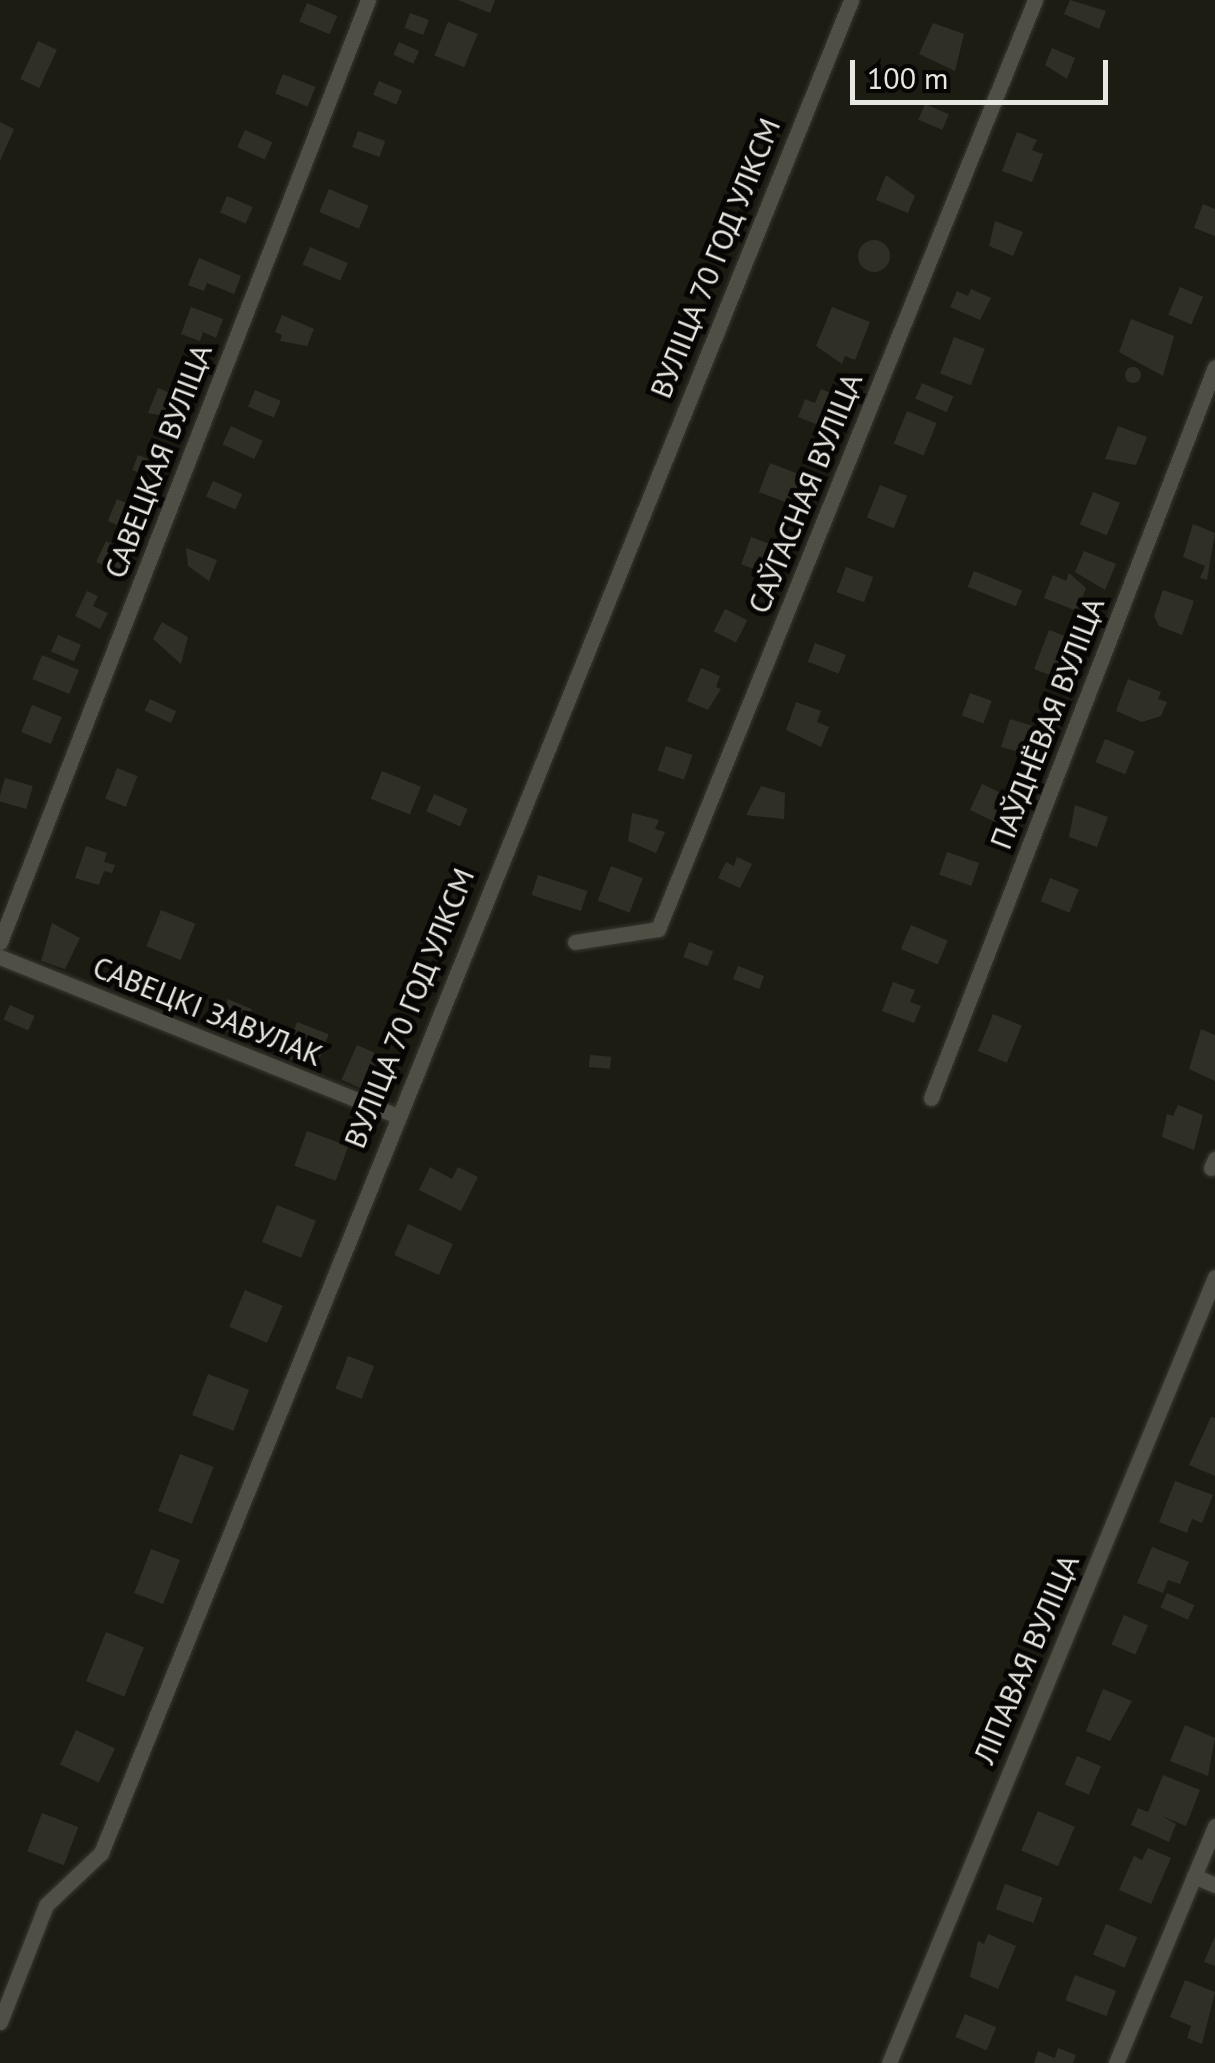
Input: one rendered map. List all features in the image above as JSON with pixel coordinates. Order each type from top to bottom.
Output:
[{"type":"street","name":"САВЕЦКАЯ ВУЛІЦА","points":[[0,942],[368,0]]},
{"type":"street","name":"ВУЛІЦА 70 ГОД УЛКСМ","points":[[0,2022],[46,1905],[101,1853],[395,1116],[851,0]]},
{"type":"street","name":"САЎГАСНАЯ ВУЛІЦА","points":[[575,942],[658,930],[1035,0]]},
{"type":"street","name":"ПАЎДНЁВАЯ ВУЛІЦА","points":[[930,1098],[1215,367]]},
{"type":"street","name":"САВЕЦКІ ЗАВУЛАК","points":[[0,957],[395,1116]]},
{"type":"street","name":"ЛІПАВАЯ ВУЛІЦА","points":[[889,2063],[1215,1277]]},
{"type":"street","points":[[1116,2063],[1215,1826]]},
{"type":"street","points":[[1194,1876],[1215,1884]]},
{"type":"building","points":[[458,0],[495,0],[490,13]]},
{"type":"building","points":[[1070,0],[1106,11],[1099,29],[1064,14]]},
{"type":"building","points":[[307,3],[337,16],[330,34],[299,21]]},
{"type":"building","points":[[410,13],[429,20],[423,35],[405,28]]},
{"type":"building","points":[[448,22],[478,34],[464,67],[435,55]]},
{"type":"building","points":[[933,23],[964,34],[955,71],[919,54]]},
{"type":"building","points":[[38,41],[57,50],[39,88],[20,79]]},
{"type":"building","points":[[399,42],[419,51],[413,64],[393,55]]},
{"type":"building","points":[[1052,48],[1075,58],[1067,79],[1045,65]]},
{"type":"building","points":[[283,74],[315,87],[308,107],[275,93]]},
{"type":"building","points":[[379,81],[402,91],[396,105],[373,95]]},
{"type":"building","points":[[925,104],[949,114],[942,130],[918,120]]},
{"type":"building","points":[[0,122],[14,129],[0,161]]},
{"type":"building","points":[[245,130],[272,142],[265,160],[237,147]]},
{"type":"building","points":[[358,131],[385,141],[379,157],[352,147]]},
{"type":"building","points":[[1017,132],[1037,140],[1032,150],[1043,154],[1032,182],[1002,171]]},
{"type":"building","points":[[886,175],[915,196],[908,213],[876,200]]},
{"type":"building","points":[[329,189],[369,206],[359,229],[319,212]]},
{"type":"building","points":[[227,196],[253,207],[246,224],[220,213]]},
{"type":"building","points":[[1203,204],[1215,209],[1215,236],[1194,228]]},
{"type":"building","points":[[995,221],[1023,232],[1013,256],[989,246]]},
{"type":"building","points":[[874,240],[885,245],[890,256],[885,267],[874,272],[863,267],[858,256],[863,245]]},
{"type":"building","points":[[310,247],[348,263],[340,281],[303,264]]},
{"type":"building","points":[[199,258],[241,276],[234,294],[207,283],[204,291],[188,285]]},
{"type":"building","points":[[1180,287],[1203,297],[1191,324],[1168,315]]},
{"type":"building","points":[[971,289],[991,298],[980,320],[950,307],[957,291],[968,296]]},
{"type":"building","points":[[191,307],[223,319],[216,338],[203,332],[200,341],[181,334]]},
{"type":"building","points":[[832,307],[870,322],[855,360],[845,356],[842,364],[816,346]]},
{"type":"building","points":[[282,315],[314,329],[307,346],[280,341],[282,335],[275,332]]},
{"type":"building","points":[[1131,319],[1174,336],[1163,376],[1119,352]]},
{"type":"building","points":[[954,337],[985,349],[971,385],[940,373]]},
{"type":"building","points":[[1133,367],[1141,375],[1133,383],[1125,375]]},
{"type":"building","points":[[922,383],[953,396],[947,412],[915,399]]},
{"type":"building","points":[[158,388],[190,401],[182,419],[148,413]]},
{"type":"building","points":[[821,389],[838,396],[826,428],[798,417],[805,399],[815,403]]},
{"type":"building","points":[[255,390],[281,401],[274,418],[248,407]]},
{"type":"building","points":[[907,411],[937,423],[924,455],[894,443]]},
{"type":"building","points":[[231,426],[263,441],[254,459],[223,444]]},
{"type":"building","points":[[1118,426],[1147,437],[1136,465],[1105,459]]},
{"type":"building","points":[[138,455],[161,464],[156,479],[132,470]]},
{"type":"building","points":[[770,463],[804,476],[792,505],[759,492]]},
{"type":"building","points":[[213,481],[242,494],[235,510],[206,497]]},
{"type":"building","points":[[880,485],[907,496],[894,528],[867,517]]},
{"type":"building","points":[[1093,492],[1120,503],[1107,535],[1080,524]]},
{"type":"building","points":[[117,499],[145,511],[135,533],[108,521]]},
{"type":"building","points":[[1193,524],[1215,533],[1207,580],[1200,578],[1205,566],[1183,557]]},
{"type":"building","points":[[751,537],[778,547],[768,574],[741,564]]},
{"type":"building","points":[[106,541],[130,552],[120,573],[96,562]]},
{"type":"building","points":[[186,548],[217,560],[209,581],[188,566]]},
{"type":"building","points":[[1084,551],[1116,564],[1105,590],[1075,572]]},
{"type":"building","points":[[846,567],[873,577],[864,602],[837,592]]},
{"type":"building","points":[[974,571],[1022,590],[1016,606],[968,587]]},
{"type":"building","points":[[1069,573],[1086,588],[1077,611],[1044,598],[1053,575],[1066,581]]},
{"type":"building","points":[[1163,590],[1194,601],[1182,635],[1159,626],[1154,616]]},
{"type":"building","points":[[87,591],[98,596],[93,606],[108,613],[100,629],[75,616]]},
{"type":"building","points":[[725,609],[747,620],[736,643],[714,631]]},
{"type":"building","points":[[162,622],[188,637],[181,664],[153,639]]},
{"type":"building","points":[[1049,630],[1070,638],[1070,652],[1055,677],[1034,669]]},
{"type":"building","points":[[58,635],[81,645],[74,661],[51,652]]},
{"type":"building","points":[[815,643],[846,655],[839,673],[808,662]]},
{"type":"building","points":[[42,655],[79,670],[69,694],[32,679]]},
{"type":"building","points":[[701,668],[720,676],[716,687],[721,689],[708,710],[687,701]]},
{"type":"building","points":[[1128,679],[1161,692],[1158,699],[1167,702],[1161,716],[1142,722],[1116,711]]},
{"type":"building","points":[[970,693],[992,701],[983,723],[962,716]]},
{"type":"building","points":[[150,699],[176,711],[171,723],[145,711]]},
{"type":"building","points":[[796,702],[821,711],[817,722],[829,727],[821,747],[786,730]]},
{"type":"building","points":[[32,705],[62,717],[51,744],[21,732]]},
{"type":"building","points":[[1010,719],[1036,727],[1022,753],[1001,747]]},
{"type":"building","points":[[1105,739],[1135,751],[1125,774],[1096,762]]},
{"type":"building","points":[[666,746],[692,755],[684,780],[658,771]]},
{"type":"building","points":[[117,768],[138,776],[126,807],[105,799]]},
{"type":"building","points":[[382,771],[421,787],[410,815],[371,799]]},
{"type":"building","points":[[5,778],[33,786],[26,809],[0,802]]},
{"type":"building","points":[[982,784],[999,792],[995,822],[970,810]]},
{"type":"building","points":[[761,786],[785,793],[784,819],[746,815]]},
{"type":"building","points":[[434,794],[468,809],[460,826],[426,811]]},
{"type":"building","points":[[1075,805],[1108,817],[1097,847],[1069,837]]},
{"type":"building","points":[[632,813],[659,820],[655,829],[665,832],[656,853],[628,841]]},
{"type":"building","points":[[86,846],[107,853],[104,862],[115,865],[112,873],[104,871],[99,885],[75,878]]},
{"type":"building","points":[[947,852],[979,863],[971,886],[939,875]]},
{"type":"building","points":[[737,857],[752,864],[740,888],[718,878],[726,862],[734,866]]},
{"type":"building","points":[[611,866],[643,878],[629,913],[598,901]]},
{"type":"building","points":[[538,875],[587,891],[581,911],[532,895]]},
{"type":"building","points":[[1050,878],[1079,890],[1069,913],[1041,901]]},
{"type":"building","points":[[161,910],[195,924],[181,960],[146,946]]},
{"type":"building","points":[[52,923],[80,938],[65,969],[41,961]]},
{"type":"building","points":[[911,925],[948,941],[938,965],[901,949]]},
{"type":"building","points":[[689,942],[713,951],[708,966],[683,957]]},
{"type":"building","points":[[738,966],[764,976],[759,989],[733,979]]},
{"type":"building","points":[[147,971],[177,982],[167,1010],[137,999]]},
{"type":"building","points":[[893,982],[915,990],[910,1002],[921,1006],[914,1023],[882,1011]]},
{"type":"building","points":[[228,999],[252,1009],[240,1038],[216,1028]]},
{"type":"building","points":[[10,1005],[35,1016],[28,1031],[3,1020]]},
{"type":"building","points":[[993,1014],[1022,1026],[1007,1063],[978,1051]]},
{"type":"building","points":[[297,1022],[329,1034],[315,1069],[284,1057]]},
{"type":"building","points":[[1201,1029],[1215,1035],[1215,1081],[1189,1069]]},
{"type":"building","points":[[357,1045],[396,1062],[381,1097],[342,1080]]},
{"type":"building","points":[[590,1055],[611,1057],[610,1069],[589,1067]]},
{"type":"building","points":[[1178,1105],[1203,1115],[1194,1150],[1162,1137],[1167,1114],[1173,1116]]},
{"type":"building","points":[[307,1131],[348,1146],[336,1181],[294,1166]]},
{"type":"building","points":[[430,1167],[452,1179],[458,1167],[478,1177],[461,1211],[419,1190]]},
{"type":"building","points":[[277,1205],[316,1221],[301,1258],[262,1242]]},
{"type":"building","points":[[408,1224],[453,1244],[439,1275],[394,1255]]},
{"type":"building","points":[[245,1290],[283,1306],[267,1343],[229,1327]]},
{"type":"building","points":[[348,1356],[374,1366],[362,1399],[335,1389]]},
{"type":"building","points":[[208,1374],[249,1390],[233,1431],[192,1415]]},
{"type":"building","points":[[1211,1417],[1215,1418],[1215,1476],[1189,1465]]},
{"type":"building","points":[[180,1454],[214,1467],[192,1524],[158,1511]]},
{"type":"building","points":[[1175,1481],[1213,1495],[1202,1523],[1192,1519],[1187,1533],[1159,1522]]},
{"type":"building","points":[[1152,1547],[1189,1562],[1180,1584],[1168,1580],[1163,1593],[1137,1583]]},
{"type":"building","points":[[151,1549],[180,1560],[163,1604],[134,1593]]},
{"type":"building","points":[[1167,1593],[1194,1605],[1188,1620],[1160,1608]]},
{"type":"building","points":[[1124,1615],[1148,1625],[1135,1655],[1111,1644]]},
{"type":"building","points":[[106,1632],[144,1647],[124,1696],[86,1681]]},
{"type":"building","points":[[1103,1689],[1132,1701],[1110,1741],[1086,1731]]},
{"type":"building","points":[[1185,1725],[1215,1738],[1208,1776],[1170,1761]]},
{"type":"building","points":[[76,1730],[115,1748],[99,1783],[60,1764]]},
{"type":"building","points":[[1077,1756],[1101,1766],[1089,1795],[1065,1785]]},
{"type":"building","points":[[1163,1775],[1200,1790],[1186,1826],[1162,1816],[1176,1824],[1169,1842],[1131,1825],[1138,1808],[1148,1812]]},
{"type":"building","points":[[1038,1811],[1075,1827],[1058,1866],[1021,1851]]},
{"type":"building","points":[[42,1813],[78,1827],[64,1865],[27,1851]]},
{"type":"building","points":[[1148,1848],[1171,1858],[1151,1904],[1119,1890],[1134,1856],[1142,1860]]},
{"type":"building","points":[[1005,1884],[1043,1898],[1033,1923],[996,1909]]},
{"type":"building","points":[[1106,1924],[1137,1937],[1124,1968],[1093,1954]]},
{"type":"building","points":[[988,1934],[1016,1946],[998,1989],[970,1977],[978,1941],[984,1944]]},
{"type":"building","points":[[1215,1936],[1215,1966],[1204,1962]]},
{"type":"building","points":[[1075,1975],[1116,1991],[1106,2016],[1065,2000]]},
{"type":"building","points":[[1185,1980],[1215,1992],[1202,2044],[1187,2038],[1191,2026],[1170,2017]]},
{"type":"building","points":[[965,2014],[996,2027],[987,2050],[955,2037]]},
{"type":"building","points":[[1058,2048],[1076,2055],[1073,2063],[1034,2063],[1038,2051],[1055,2058]]}]
